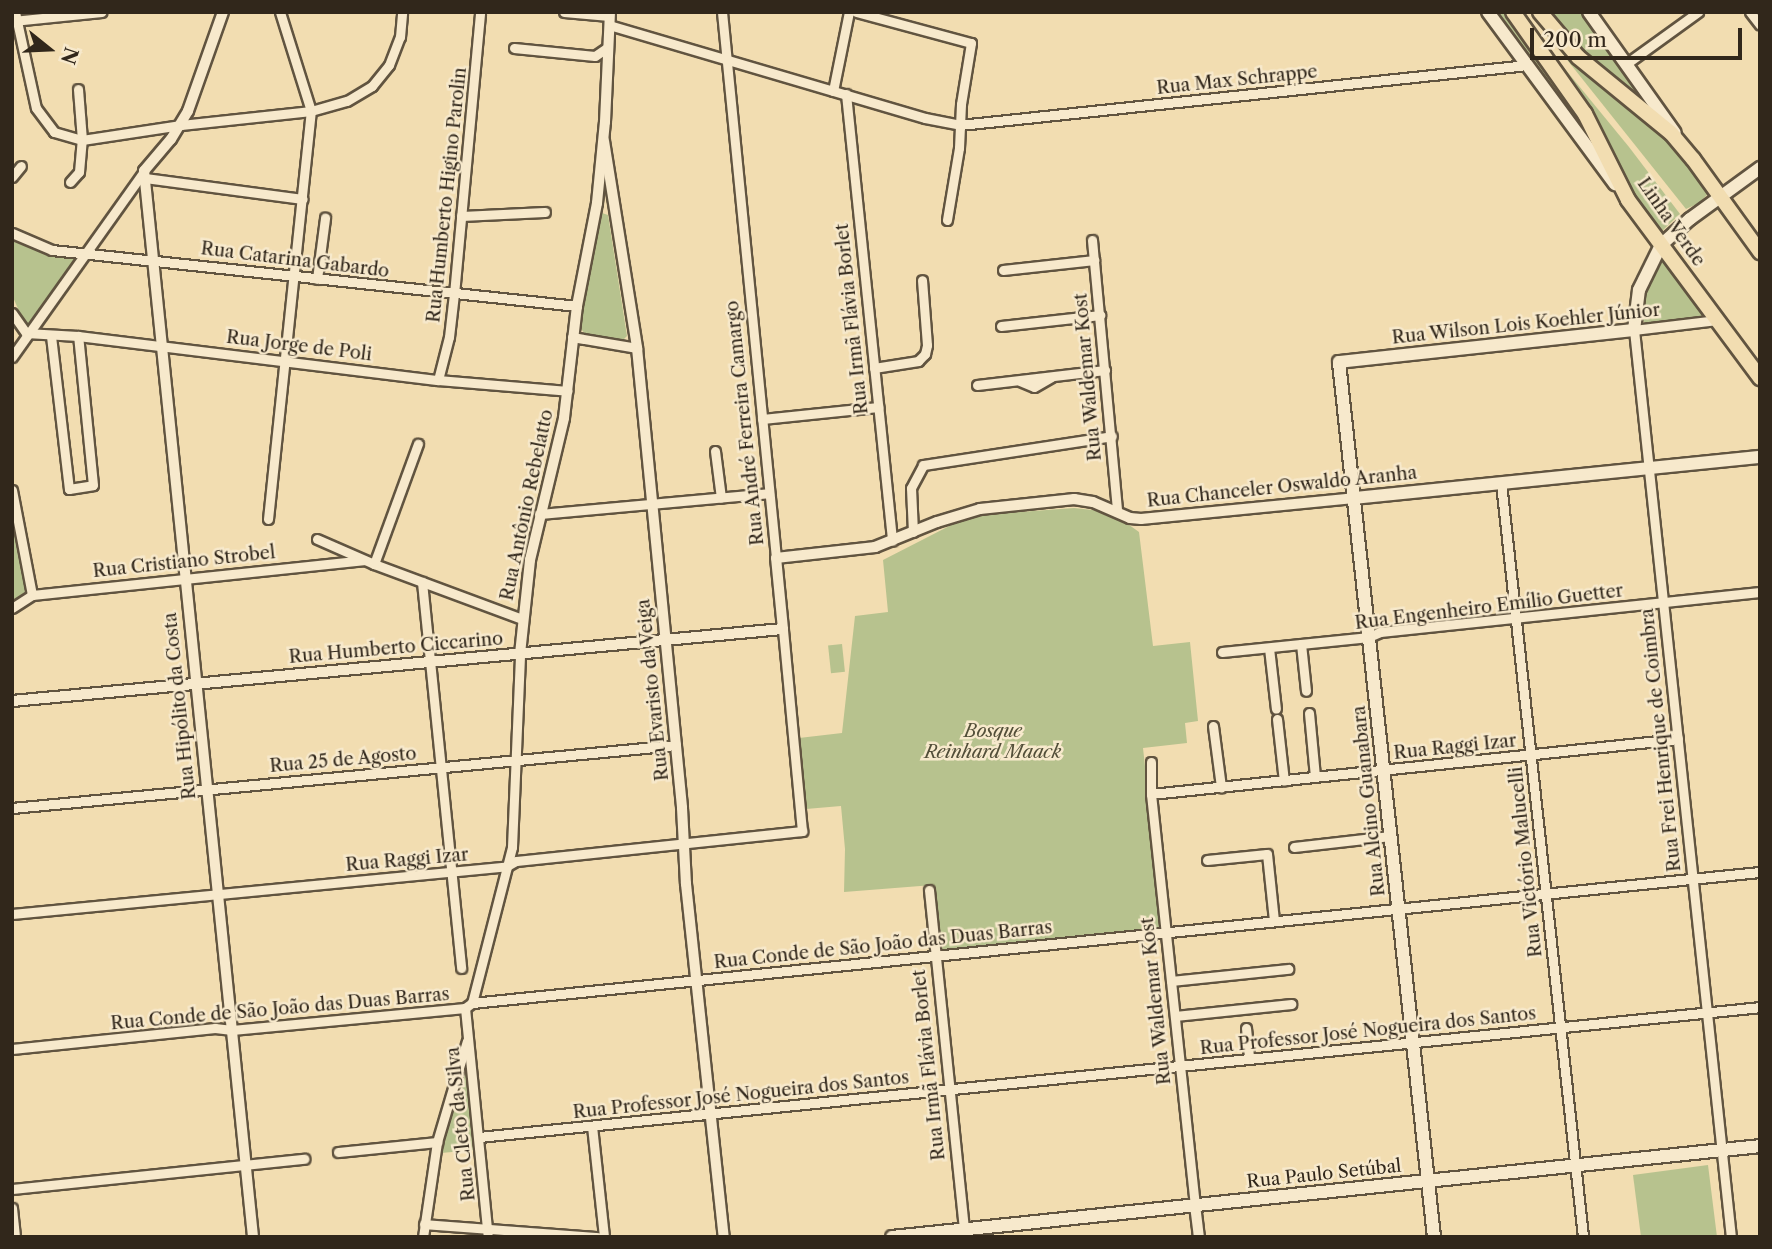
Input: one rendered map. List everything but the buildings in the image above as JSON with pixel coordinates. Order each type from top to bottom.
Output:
[{"type":"highway","name":"Linha Verde","points":[[1513,12],[1585,114],[1628,200],[1760,378]]},
{"type":"highway","points":[[1540,12],[1578,57],[1650,114],[1693,159],[1760,252]]},
{"type":"main road","points":[[1488,12],[1628,200]]},
{"type":"main road","points":[[1589,12],[1693,159]]},
{"type":"main road","points":[[1661,245],[1760,168]]},
{"type":"main road","name":"Rua Frei Henrique de Coimbra","points":[[1634,330],[1639,290],[1661,245]]},
{"type":"main road","name":"Rua Wilson Lois Koehler Júnior","points":[[1339,362],[1634,330]]},
{"type":"main road","name":"Rua Alcino Guanabara","points":[[1339,362],[1434,1237]]},
{"type":"main road","name":"Rua Chanceler Oswaldo Aranha","points":[[1354,498],[1758,456]]},
{"type":"main road","name":"Rua Paulo Setúbal","points":[[892,1237],[964,1233],[1195,1205],[1760,1146]]},
{"type":"street","points":[[102,12],[15,18],[36,108],[54,132],[82,141],[181,125],[311,111],[347,101],[372,86],[389,65],[400,37],[402,12]]},
{"type":"street","points":[[12,357],[26,333],[181,125],[223,12]]},
{"type":"street","points":[[268,519],[311,111],[280,12]]},
{"type":"street","name":"Rua Humberto Higino Parolin","points":[[438,380],[449,337],[454,294],[480,12]]},
{"type":"street","points":[[564,12],[609,18],[726,58],[955,125]]},
{"type":"street","name":"Rua André Ferreira Camargo","points":[[722,12],[802,831]]},
{"type":"street","points":[[833,91],[849,12]]},
{"type":"street","points":[[856,12],[971,43],[955,125],[947,220]]},
{"type":"street","points":[[1626,64],[1698,12]]},
{"type":"street","points":[[1751,12],[1760,25]]},
{"type":"street","name":"Rua Antônio Rebelatto","points":[[469,1006],[513,839],[522,618],[539,514],[568,391],[572,337],[596,211],[604,141],[609,18]]},
{"type":"street","points":[[514,48],[596,56],[608,47]]},
{"type":"street","name":"Rua Max Schrappe","points":[[955,125],[1527,65]]},
{"type":"street","points":[[70,182],[79,172],[82,141],[78,89]]},
{"type":"street","name":"Rua Irmã Flávia Borlet","points":[[846,94],[892,541]]},
{"type":"street","name":"Rua Evaristo da Veiga","points":[[604,141],[637,348],[696,980],[724,1237]]},
{"type":"street","points":[[12,177],[21,166]]},
{"type":"street","points":[[144,174],[303,199]]},
{"type":"street","name":"Rua Hipólito da Costa","points":[[144,174],[253,1237]]},
{"type":"street","points":[[596,211],[614,209]]},
{"type":"street","points":[[461,216],[545,212]]},
{"type":"street","points":[[317,279],[325,218]]},
{"type":"street","name":"Rua Catarina Gabardo","points":[[12,233],[52,250],[577,306]]},
{"type":"street","name":"Rua Waldemar Kost","points":[[1092,240],[1117,512]]},
{"type":"street","points":[[1003,270],[1094,260]]},
{"type":"street","points":[[874,368],[918,360],[925,354],[928,345],[922,280]]},
{"type":"street","points":[[12,313],[26,333]]},
{"type":"street","points":[[1001,326],[1100,315]]},
{"type":"street","name":"Rua Wilson Lois Koehler Júnior","points":[[1634,330],[1717,320]]},
{"type":"street","name":"Rua Frei Henrique de Coimbra","points":[[1634,330],[1731,1237]]},
{"type":"street","name":"Rua Jorge de Poli","points":[[26,333],[160,345],[438,380],[568,391]]},
{"type":"street","points":[[51,336],[69,489],[93,485],[78,336]]},
{"type":"street","points":[[572,337],[637,348]]},
{"type":"street","points":[[977,384],[1105,370]]},
{"type":"street","points":[[762,419],[878,407]]},
{"type":"street","points":[[913,532],[911,488],[923,465],[1112,436]]},
{"type":"street","points":[[374,564],[418,444]]},
{"type":"street","points":[[716,452],[720,498]]},
{"type":"street","name":"Rua Victório Malucelli","points":[[1501,483],[1583,1237]]},
{"type":"street","points":[[12,490],[16,531],[32,595]]},
{"type":"street","points":[[539,514],[769,493]]},
{"type":"street","name":"Rua Chanceler Oswaldo Aranha","points":[[776,558],[867,549],[980,509],[1049,500],[1084,500],[1141,519],[1354,498]]},
{"type":"street","points":[[317,539],[363,560],[522,618]]},
{"type":"street","name":"Rua Cristiano Strobel","points":[[12,608],[32,595],[363,560]]},
{"type":"street","points":[[422,582],[461,968]]},
{"type":"street","name":"Rua Engenheiro Emílio Guetter","points":[[1222,652],[1369,637],[1380,632],[1760,592]]},
{"type":"street","name":"Rua Humberto Ciccarino","points":[[12,701],[783,629]]},
{"type":"street","points":[[1301,644],[1306,691]]},
{"type":"street","points":[[1269,648],[1284,780]]},
{"type":"street","points":[[1309,713],[1315,777]]},
{"type":"street","points":[[1213,726],[1221,787]]},
{"type":"street","name":"Rua Raggi Izar","points":[[1151,794],[1678,739]]},
{"type":"street","name":"Rua 25 de Agosto","points":[[12,808],[676,745]]},
{"type":"street","name":"Rua Waldemar Kost","points":[[1151,762],[1151,794],[1199,1237]]},
{"type":"street","name":"Rua Raggi Izar","points":[[12,914],[451,872],[507,866],[516,861],[802,831]]},
{"type":"street","points":[[1294,847],[1390,836]]},
{"type":"street","points":[[1207,860],[1267,853],[1274,921]]},
{"type":"street","name":"Rua Conde de São João das Duas Barras","points":[[12,1049],[215,1028],[232,1030],[1760,872]]},
{"type":"street","name":"Rua Irmã Flávia Borlet","points":[[929,890],[964,1233]]},
{"type":"street","points":[[1171,981],[1288,969]]},
{"type":"street","points":[[1175,1016],[1291,1004]]},
{"type":"street","name":"Rua Cleto da Silva","points":[[469,1006],[468,1037],[488,1233]]},
{"type":"street","name":"Rua Professor José Nogueira dos Santos","points":[[479,1137],[1760,1007]]},
{"type":"street","points":[[1246,1028],[1249,1059]]},
{"type":"street","points":[[423,1237],[437,1142],[468,1037]]},
{"type":"street","points":[[592,1126],[604,1237]]},
{"type":"street","points":[[338,1152],[437,1142]]},
{"type":"street","points":[[12,1189],[303,1159]]},
{"type":"street","points":[[12,1209],[15,1237]]},
{"type":"street","points":[[424,1224],[488,1233],[598,1237]]},
{"type":"green space","points":[[1498,12],[1507,12],[1572,104],[1593,143]]},
{"type":"green space","points":[[1549,12],[1582,12],[1647,105],[1602,70]]},
{"type":"green space","points":[[1547,30],[1678,151],[1709,193],[1699,203],[1686,209],[1568,61]]},
{"type":"green space","points":[[1538,36],[1680,214],[1661,232],[1637,199]]},
{"type":"green space","points":[[602,213],[608,215],[627,336],[622,341],[586,335],[581,329],[581,311]]},
{"type":"green space","points":[[12,241],[47,254],[76,259],[26,327],[12,295]]},
{"type":"green space","points":[[1664,259],[1703,313],[1703,317],[1648,324],[1641,320],[1642,304],[1652,275],[1659,261]]},
{"type":"green space","name":"Bosque Reinhard Maack","points":[[1074,508],[1111,512],[1139,532],[1153,646],[1190,642],[1198,721],[1185,723],[1187,743],[1143,748],[1163,929],[940,950],[933,885],[844,892],[845,849],[841,806],[806,809],[799,738],[842,733],[855,616],[888,612],[883,560],[961,520],[992,514]]},
{"type":"green space","points":[[12,534],[17,536],[29,591],[12,602]]},
{"type":"green space","points":[[842,644],[845,672],[831,673],[828,645]]},
{"type":"green space","points":[[465,1061],[474,1150],[441,1153],[447,1125]]},
{"type":"green space","points":[[1708,1165],[1717,1237],[1641,1237],[1633,1175]]}]
